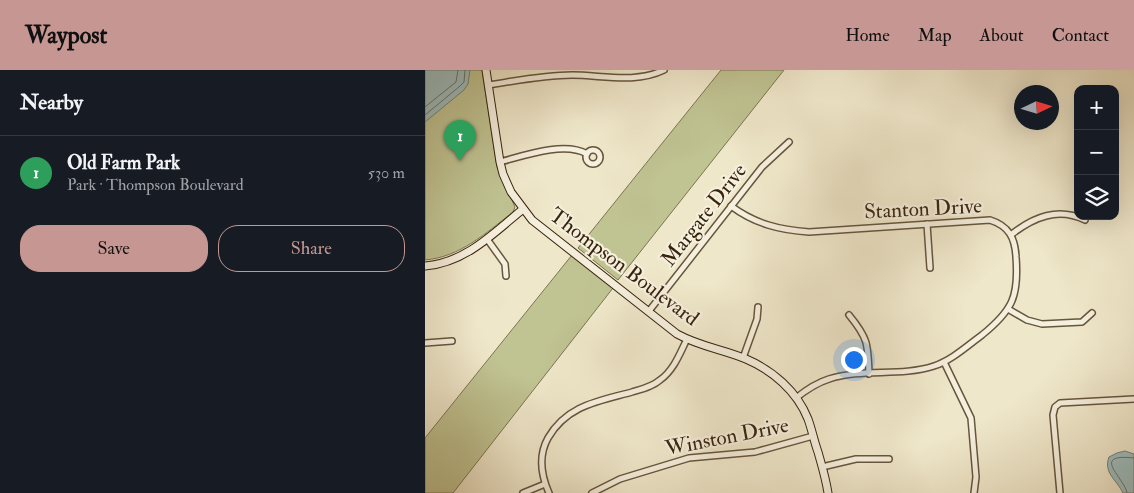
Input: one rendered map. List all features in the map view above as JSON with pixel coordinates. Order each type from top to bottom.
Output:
[{"type":"street","name":"Thompson Boulevard","points":[[486,70],[499,162],[509,188],[523,209],[533,220],[666,326],[697,344],[743,358],[757,364],[772,374],[796,398],[807,418],[828,493]]},
{"type":"street","points":[[609,70],[609,76]]},
{"type":"street","points":[[488,85],[551,76],[638,77],[655,74],[663,70]]},
{"type":"street","name":"Margate Drive","points":[[649,311],[770,158],[789,142]]},
{"type":"street","points":[[499,162],[552,150],[577,150],[587,154]]},
{"type":"street","name":"Stanton Drive","points":[[731,206],[751,220],[794,231],[809,232],[990,220],[1002,226],[1011,234]]},
{"type":"street","points":[[425,266],[435,265],[455,258],[475,248],[523,209]]},
{"type":"street","points":[[796,398],[808,389],[835,377],[914,371],[954,357],[997,323],[1008,309],[1015,293],[1018,279],[1016,248],[1011,234],[1031,220],[1043,216],[1074,214]]},
{"type":"street","points":[[927,224],[929,268]]},
{"type":"street","points":[[487,239],[505,264],[506,276]]},
{"type":"street","points":[[743,358],[757,319],[758,307]]},
{"type":"street","points":[[1008,309],[1027,320],[1042,324],[1082,322],[1092,313]]},
{"type":"street","points":[[849,314],[862,331],[868,345],[869,374]]},
{"type":"street","points":[[549,493],[541,468],[543,451],[551,433],[558,424],[579,407],[644,388],[661,380],[676,362],[687,339]]},
{"type":"street","points":[[425,343],[452,341]]},
{"type":"street","points":[[944,362],[971,418],[976,476],[974,493]]},
{"type":"street","points":[[1060,493],[1053,415],[1055,406],[1060,403],[1134,399]]},
{"type":"street","name":"Winston Drive","points":[[593,493],[620,479],[689,458],[755,452],[813,436]]},
{"type":"street","points":[[822,467],[856,459],[889,459]]},
{"type":"street","points":[[523,493],[545,484]]},
{"type":"green space","points":[[425,70],[482,70],[497,167],[515,207],[513,212],[472,243],[450,254],[425,260]]},
{"type":"green space","points":[[721,70],[784,70],[618,280],[578,248]]},
{"type":"green space","points":[[572,255],[613,288],[453,493],[425,493],[425,438]]},
{"type":"water","points":[[425,70],[470,70],[468,84],[464,90],[425,122]]},
{"type":"water","points":[[1125,451],[1134,454],[1134,493],[1123,493],[1111,476],[1108,468],[1109,457]]},
{"type":"place","name":"Old Farm Park","points":[[460,161]]}]
